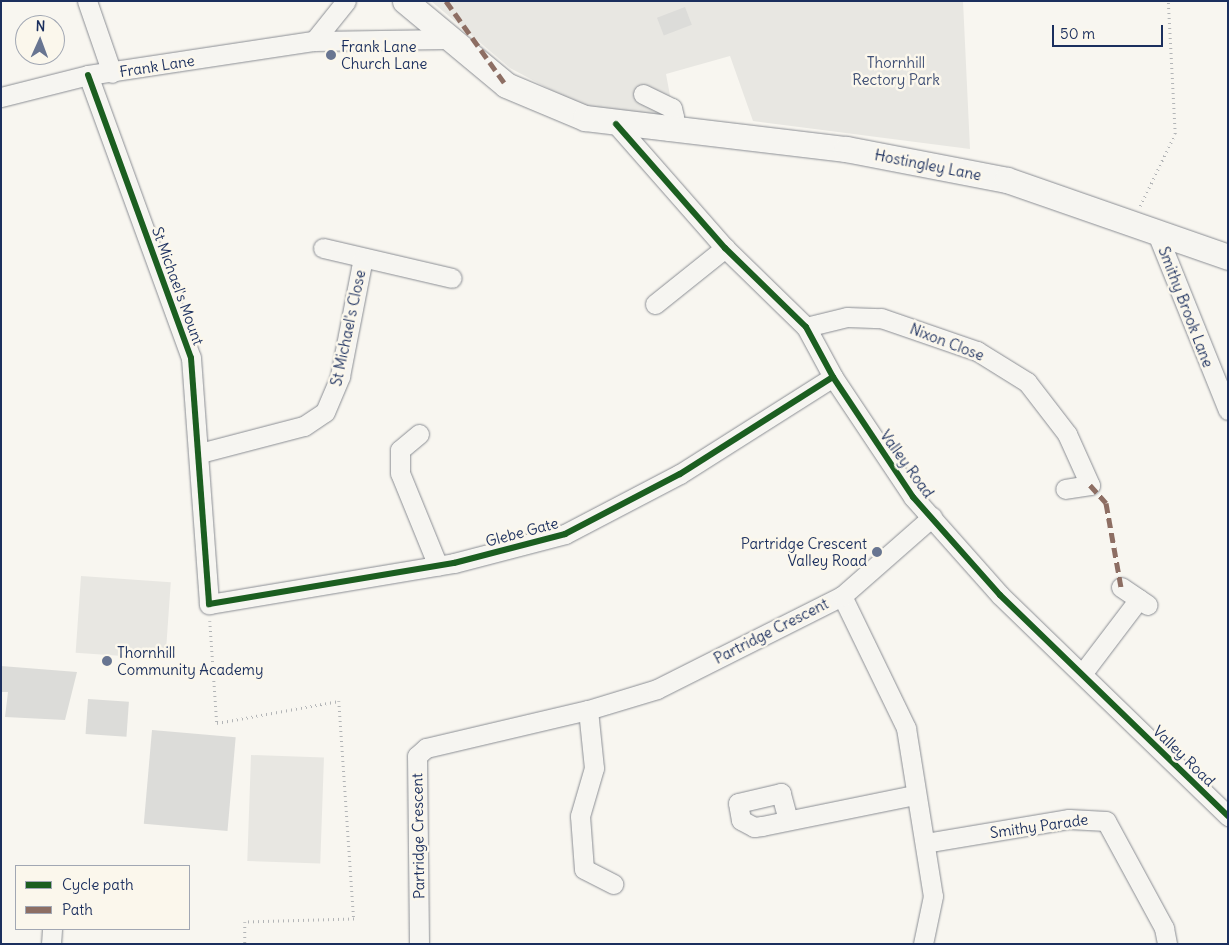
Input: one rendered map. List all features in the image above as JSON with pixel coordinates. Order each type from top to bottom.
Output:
[{"type":"main road","name":"Hostingley Lane","points":[[405,1],[454,45],[506,85],[585,118],[668,131],[846,150],[1007,180],[1132,220],[1156,232],[1228,257]]},
{"type":"street","points":[[87,1],[112,73]]},
{"type":"street","points":[[314,41],[346,1]]},
{"type":"street","name":"Frank Lane","points":[[1,97],[88,75],[112,73],[314,41],[454,45]]},
{"type":"street","name":"St Michael's Mount","points":[[88,75],[191,358],[200,453],[209,604]]},
{"type":"street","points":[[643,94],[672,108],[674,117],[668,131]]},
{"type":"street","name":"Valley Road","points":[[616,124],[725,248],[806,327],[833,378],[913,497],[1000,595],[1228,816]]},
{"type":"street","name":"Smithy Brook Lane","points":[[1156,232],[1228,410]]},
{"type":"street","name":"St Michael's Close","points":[[324,248],[452,278]]},
{"type":"street","points":[[655,304],[725,248]]},
{"type":"street","name":"St Michael's Close","points":[[200,453],[304,426],[325,412],[340,376],[364,258]]},
{"type":"street","name":"Nixon Close","points":[[806,327],[847,317],[881,318],[977,351],[1027,382],[1067,434],[1090,485],[1065,489]]},
{"type":"street","name":"Glebe Gate","points":[[209,604],[438,566],[565,534],[680,474],[833,378]]},
{"type":"street","points":[[419,434],[400,450],[400,474],[438,566]]},
{"type":"street","name":"Partridge Crescent","points":[[419,944],[417,756],[426,748],[588,710],[657,689],[842,596],[932,517]]},
{"type":"street","points":[[1082,674],[1144,602],[1121,587]]},
{"type":"street","name":"Partridge Crescent","points":[[842,596],[906,728],[915,795],[933,896],[923,944]]},
{"type":"street","points":[[588,710],[594,768],[580,816],[584,869],[613,884]]},
{"type":"street","points":[[788,820],[781,793],[738,803],[738,808],[745,825],[762,826],[915,795]]},
{"type":"street","name":"Smithy Parade","points":[[925,843],[1069,819],[1106,821],[1164,928],[1167,944]]},
{"type":"street","points":[[51,944],[52,930]]},
{"type":"path","points":[[1132,220],[1175,134],[1168,1]]},
{"type":"path","points":[[209,604],[217,723],[339,701],[354,919],[245,922],[245,944]]},
{"type":"green space","name":"Thornhill Rectory Park","points":[[431,1],[963,1],[970,149],[753,121],[730,56],[666,74],[674,117],[583,107],[510,68]]},
{"type":"green space","points":[[81,576],[171,582],[165,659],[76,653]]},
{"type":"green space","points":[[251,755],[324,758],[320,863],[247,861]]},
{"type":"building","points":[[685,7],[692,25],[664,35],[657,18]]},
{"type":"building","points":[[1,666],[77,672],[65,720],[5,717],[8,692],[1,692]]},
{"type":"building","points":[[88,699],[129,702],[126,737],[86,734]]},
{"type":"building","points":[[152,730],[236,737],[227,831],[144,824]]},
{"type":"marked path","points":[[446,1],[506,85]]},
{"type":"marked path","points":[[1090,485],[1106,503],[1121,587]]},
{"type":"cycle path","points":[[88,75],[191,358],[209,604],[454,563],[565,534],[680,474],[833,377]]},
{"type":"cycle path","points":[[616,124],[725,248],[806,327],[833,377],[913,497],[1000,595],[1228,816]]},
{"type":"place","name":"Frank Lane Church Lane","points":[[331,55]]},
{"type":"place","name":"Partridge Crescent Valley Road","points":[[877,552]]},
{"type":"place","name":"Thornhill Community Academy","points":[[107,661]]}]
